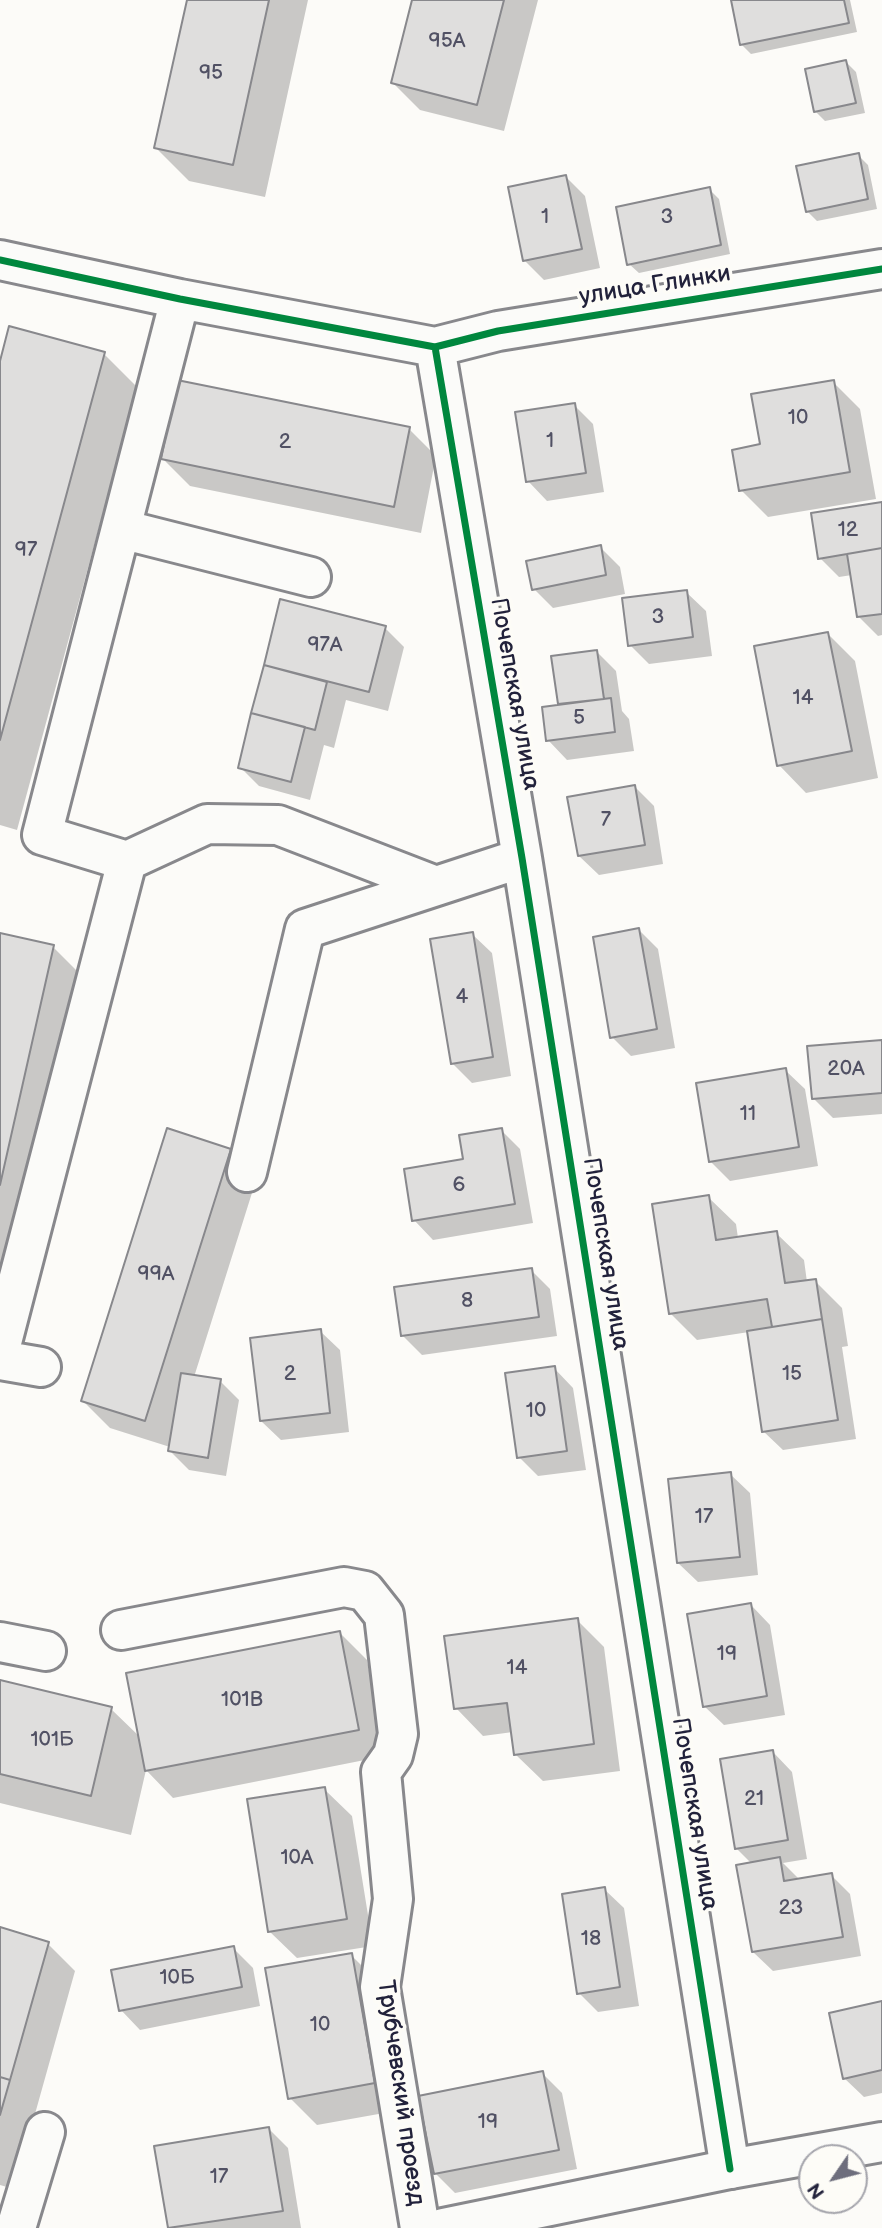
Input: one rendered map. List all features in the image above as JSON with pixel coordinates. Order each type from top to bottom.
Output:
[{"type":"street","points":[[0,260],[180,299],[435,347]]},
{"type":"street","name":"улица Глинки","points":[[435,347],[498,331],[882,269]]},
{"type":"street","points":[[180,299],[42,835],[127,861],[207,824],[278,825],[436,886]]},
{"type":"street","name":"Почепская улица","points":[[435,347],[522,858],[730,2169]]},
{"type":"street","points":[[121,529],[311,577]]},
{"type":"street","points":[[247,1172],[305,929],[522,858]]},
{"type":"street","points":[[0,1350],[127,861]]},
{"type":"street","points":[[0,1360],[41,1367]]},
{"type":"street","name":"Трубчевский проезд","points":[[121,1630],[344,1587],[365,1591],[384,1615],[398,1734],[393,1755],[381,1772],[393,1899],[380,1987],[420,2228]]},
{"type":"street","points":[[0,1642],[46,1651]]},
{"type":"street","points":[[16,2228],[45,2132]]},
{"type":"street","points":[[443,2228],[730,2169],[882,2142]]},
{"type":"building","points":[[187,0],[269,0],[233,165],[154,148]]},
{"type":"building","points":[[412,0],[504,0],[477,105],[391,83]]},
{"type":"building","points":[[731,0],[844,0],[849,23],[740,45]]},
{"type":"building","points":[[846,60],[856,103],[814,112],[805,69]]},
{"type":"building","points":[[859,153],[868,199],[806,212],[796,166]]},
{"type":"building","points":[[566,175],[582,249],[523,261],[508,187]]},
{"type":"building","points":[[710,187],[721,245],[627,265],[616,207]]},
{"type":"building","points":[[9,326],[105,352],[0,740],[0,361]]},
{"type":"building","points":[[177,380],[410,427],[394,507],[161,459]]},
{"type":"building","points":[[834,380],[850,472],[739,491],[732,450],[760,444],[751,394]]},
{"type":"building","points":[[575,403],[586,473],[526,482],[515,412]]},
{"type":"building","points":[[882,502],[882,548],[818,559],[811,513]]},
{"type":"building","points":[[601,545],[606,575],[532,590],[526,561]]},
{"type":"building","points":[[882,548],[882,614],[857,617],[847,554]]},
{"type":"building","points":[[687,590],[693,637],[628,646],[622,598]]},
{"type":"building","points":[[280,599],[386,626],[369,692],[264,665]]},
{"type":"building","points":[[828,632],[852,751],[777,766],[754,646]]},
{"type":"building","points":[[597,650],[604,699],[558,704],[551,656]]},
{"type":"building","points":[[264,665],[327,682],[315,730],[251,713]]},
{"type":"building","points":[[611,698],[615,732],[546,741],[542,707]]},
{"type":"building","points":[[251,713],[305,727],[291,782],[238,768]]},
{"type":"building","points":[[635,785],[645,845],[578,856],[567,797]]},
{"type":"building","points":[[639,928],[657,1029],[610,1038],[593,937]]},
{"type":"building","points":[[473,932],[493,1057],[451,1064],[430,939]]},
{"type":"building","points":[[0,933],[54,945],[0,1185]]},
{"type":"building","points":[[882,1040],[882,1093],[812,1099],[807,1046]]},
{"type":"building","points":[[786,1068],[799,1147],[709,1162],[696,1083]]},
{"type":"building","points":[[167,1128],[231,1149],[145,1421],[81,1401]]},
{"type":"building","points":[[502,1128],[515,1204],[412,1221],[404,1169],[463,1159],[459,1135]]},
{"type":"building","points":[[709,1195],[716,1240],[777,1231],[785,1283],[816,1279],[822,1319],[772,1327],[767,1299],[669,1314],[652,1204]]},
{"type":"building","points":[[532,1268],[539,1317],[401,1336],[394,1287]]},
{"type":"building","points":[[822,1319],[838,1420],[762,1432],[747,1331]]},
{"type":"building","points":[[321,1329],[330,1413],[260,1421],[250,1338]]},
{"type":"building","points":[[555,1366],[567,1451],[517,1458],[505,1373]]},
{"type":"building","points":[[181,1373],[221,1379],[208,1458],[168,1451]]},
{"type":"building","points":[[731,1472],[740,1557],[677,1563],[668,1479]]},
{"type":"building","points":[[751,1603],[767,1696],[703,1707],[687,1614]]},
{"type":"building","points":[[578,1618],[594,1744],[514,1755],[507,1703],[454,1709],[444,1636]]},
{"type":"building","points":[[340,1631],[359,1730],[145,1771],[126,1673]]},
{"type":"building","points":[[0,1680],[112,1707],[91,1796],[0,1774]]},
{"type":"building","points":[[773,1750],[788,1840],[735,1849],[720,1759]]},
{"type":"building","points":[[325,1787],[347,1919],[268,1932],[247,1799]]},
{"type":"building","points":[[780,1857],[784,1881],[832,1873],[843,1937],[752,1952],[736,1865]]},
{"type":"building","points":[[605,1887],[620,1987],[577,1994],[562,1894]]},
{"type":"building","points":[[0,1927],[49,1942],[10,2080],[0,2077]]},
{"type":"building","points":[[234,1946],[242,1987],[119,2011],[111,1970]]},
{"type":"building","points":[[352,1953],[375,2083],[288,2099],[265,1968]]},
{"type":"building","points":[[882,2001],[882,2070],[843,2079],[829,2013]]},
{"type":"building","points":[[543,2071],[559,2150],[434,2174],[418,2096]]},
{"type":"building","points":[[0,2077],[10,2080],[0,2115]]},
{"type":"building","points":[[269,2127],[283,2211],[168,2228],[154,2146]]},
{"type":"cycle path","points":[[0,260],[180,299],[435,347],[498,331],[882,269]]},
{"type":"cycle path","points":[[435,347],[522,858],[730,2169]]}]
